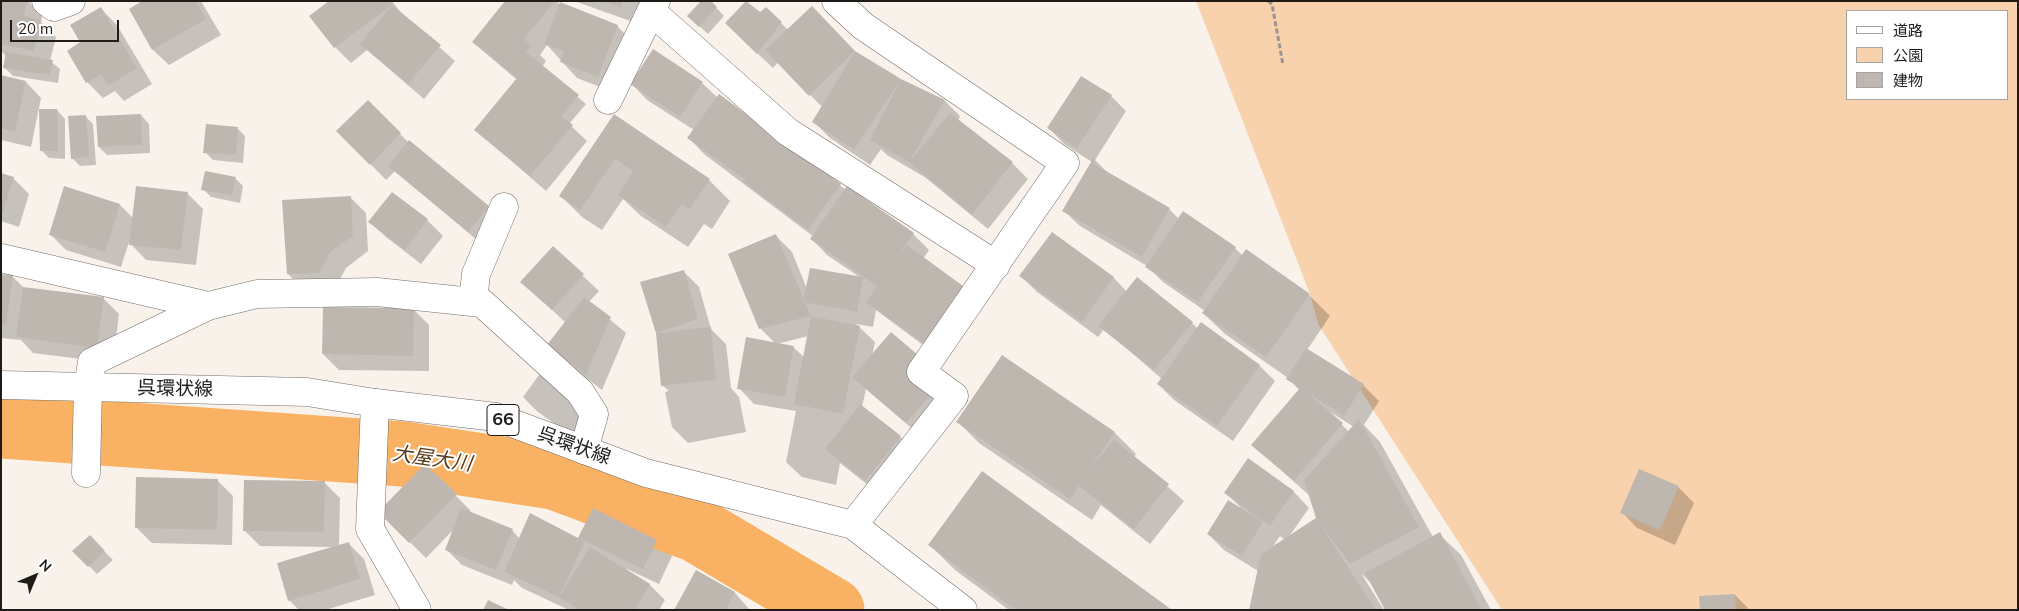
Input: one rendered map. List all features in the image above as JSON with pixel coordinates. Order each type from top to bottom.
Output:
[{"type":"street","points":[[46,1],[54,7],[71,1]]},
{"type":"street","points":[[836,1],[862,26],[1065,163],[921,372],[954,396],[853,526]]},
{"type":"street","points":[[608,100],[654,6],[788,132],[996,265]]},
{"type":"street","points":[[473,302],[476,274],[504,207]]},
{"type":"street","points":[[1,258],[208,306]]},
{"type":"street","points":[[86,473],[88,387],[92,362],[208,306],[257,294],[368,292],[482,302],[580,392],[594,414],[584,450]]},
{"type":"street","name":"呉環状線","points":[[1,385],[307,392],[375,403],[496,417],[646,473],[853,526],[963,610]]},
{"type":"street","points":[[375,403],[370,529],[417,610]]},
{"type":"path","points":[[1268,1],[1272,4],[1283,65]]},
{"type":"green space","points":[[1196,1],[2018,1],[2018,610],[1502,610],[1318,324],[1310,294]]},
{"type":"building","points":[[1,1],[27,1],[24,16],[41,20],[34,51],[1,44]]},
{"type":"building","points":[[142,1],[196,1],[206,19],[152,50],[129,9]]},
{"type":"building","points":[[329,1],[390,1],[392,5],[334,48],[309,16]]},
{"type":"building","points":[[505,1],[555,1],[524,39],[531,45],[526,52],[579,95],[561,116],[573,125],[530,176],[474,130],[517,78],[472,42]]},
{"type":"building","points":[[601,1],[623,1],[621,8]]},
{"type":"building","points":[[701,1],[711,1],[717,7],[699,27],[687,16]]},
{"type":"building","points":[[746,1],[760,12],[766,7],[782,22],[757,54],[725,23]]},
{"type":"building","points":[[560,2],[618,25],[598,77],[560,62],[564,51],[544,44]]},
{"type":"building","points":[[392,5],[441,45],[408,84],[360,44]]},
{"type":"building","points":[[812,6],[855,51],[809,96],[765,50]]},
{"type":"building","points":[[101,7],[137,68],[108,86],[101,75],[86,83],[67,51],[80,42],[70,25]]},
{"type":"building","points":[[653,49],[703,82],[680,117],[630,84]]},
{"type":"building","points":[[855,51],[901,79],[854,150],[812,122]]},
{"type":"building","points":[[6,52],[53,60],[50,75],[3,68]]},
{"type":"building","points":[[1,75],[26,81],[15,132],[1,128]]},
{"type":"building","points":[[1081,76],[1112,95],[1077,148],[1047,128]]},
{"type":"building","points":[[901,79],[945,100],[909,162],[870,140]]},
{"type":"building","points":[[719,94],[841,184],[808,230],[742,181],[746,180],[687,138]]},
{"type":"building","points":[[368,100],[401,133],[370,165],[336,131]]},
{"type":"building","points":[[39,109],[57,109],[58,151],[40,151]]},
{"type":"building","points":[[950,113],[1013,162],[972,215],[909,162]]},
{"type":"building","points":[[141,114],[142,145],[98,147],[96,116]]},
{"type":"building","points":[[614,114],[710,179],[690,209],[682,204],[666,227],[618,195],[633,171],[615,159],[580,210],[559,196]]},
{"type":"building","points":[[86,115],[89,157],[71,159],[68,116]]},
{"type":"building","points":[[206,124],[238,127],[236,155],[203,153]]},
{"type":"building","points":[[409,140],[489,206],[468,232],[388,166]]},
{"type":"building","points":[[1094,157],[1094,164],[1170,208],[1142,257],[1062,211]]},
{"type":"building","points":[[205,171],[236,177],[232,195],[201,190]]},
{"type":"building","points":[[1,173],[14,177],[3,212],[1,211]]},
{"type":"building","points":[[64,186],[120,204],[105,252],[49,235]]},
{"type":"building","points":[[136,186],[188,192],[181,250],[129,245]]},
{"type":"building","points":[[847,186],[914,233],[896,259],[907,245],[963,286],[923,343],[866,302],[877,286],[810,239]]},
{"type":"building","points":[[392,192],[428,219],[405,250],[368,222]]},
{"type":"building","points":[[351,196],[353,236],[330,252],[319,273],[287,274],[282,200]]},
{"type":"building","points":[[1183,211],[1236,247],[1198,302],[1145,267]]},
{"type":"building","points":[[1052,232],[1114,277],[1082,322],[1019,276]]},
{"type":"building","points":[[776,234],[811,316],[759,329],[728,254]]},
{"type":"building","points":[[553,246],[584,274],[552,310],[520,282]]},
{"type":"building","points":[[1246,249],[1310,294],[1266,357],[1202,313]]},
{"type":"building","points":[[810,268],[863,277],[857,312],[803,302]]},
{"type":"building","points":[[684,270],[698,319],[656,333],[640,282]]},
{"type":"building","points":[[1,274],[13,275],[6,325],[1,325]]},
{"type":"building","points":[[1137,277],[1193,322],[1154,370],[1098,326]]},
{"type":"building","points":[[23,287],[104,297],[97,348],[16,337]]},
{"type":"building","points":[[584,297],[611,317],[586,375],[547,345]]},
{"type":"building","points":[[323,307],[414,308],[413,356],[322,354]]},
{"type":"building","points":[[811,316],[860,326],[843,414],[794,404]]},
{"type":"building","points":[[1201,322],[1260,365],[1217,426],[1157,384]]},
{"type":"building","points":[[711,327],[716,380],[661,386],[656,333]]},
{"type":"building","points":[[891,332],[945,378],[906,423],[852,377]]},
{"type":"building","points":[[746,337],[794,346],[785,397],[737,389]]},
{"type":"building","points":[[1306,348],[1364,384],[1344,416],[1306,392],[1343,423],[1294,481],[1251,445],[1300,388],[1286,379]]},
{"type":"building","points":[[1002,355],[1115,432],[1091,467],[1114,440],[1169,484],[1134,529],[1079,486],[1070,499],[956,422]]},
{"type":"building","points":[[860,404],[901,436],[865,481],[825,449]]},
{"type":"building","points":[[1359,419],[1419,527],[1350,564],[1320,524],[1376,610],[1249,610],[1261,554],[1316,518],[1304,480]]},
{"type":"building","points":[[1248,458],[1294,491],[1270,526],[1224,493]]},
{"type":"building","points":[[425,464],[457,494],[409,543],[378,512]]},
{"type":"building","points":[[1639,469],[1679,486],[1660,530],[1620,513]]},
{"type":"building","points":[[982,471],[1172,610],[1016,610],[928,545]]},
{"type":"building","points":[[136,477],[218,479],[217,530],[135,528]]},
{"type":"building","points":[[244,480],[325,481],[324,532],[243,531]]},
{"type":"building","points":[[1228,500],[1263,522],[1242,556],[1207,534]]},
{"type":"building","points":[[461,508],[513,529],[496,570],[445,550]]},
{"type":"building","points":[[593,508],[657,540],[643,569],[585,541],[559,597],[504,572],[530,513],[578,538]]},
{"type":"building","points":[[1440,532],[1482,610],[1385,610],[1365,573]]},
{"type":"building","points":[[90,535],[105,551],[88,567],[72,551]]},
{"type":"building","points":[[349,542],[360,579],[288,601],[277,563]]},
{"type":"building","points":[[590,547],[650,584],[635,610],[579,610],[559,597]]},
{"type":"building","points":[[696,570],[735,592],[726,610],[674,610]]},
{"type":"building","points":[[1735,594],[1736,610],[1700,610],[1699,596]]},
{"type":"building","points":[[488,600],[509,610],[483,610]]},
{"type":"waterway","name":"大屋大川","points":[[1,426],[403,454],[554,477],[697,530],[832,610]]}]
